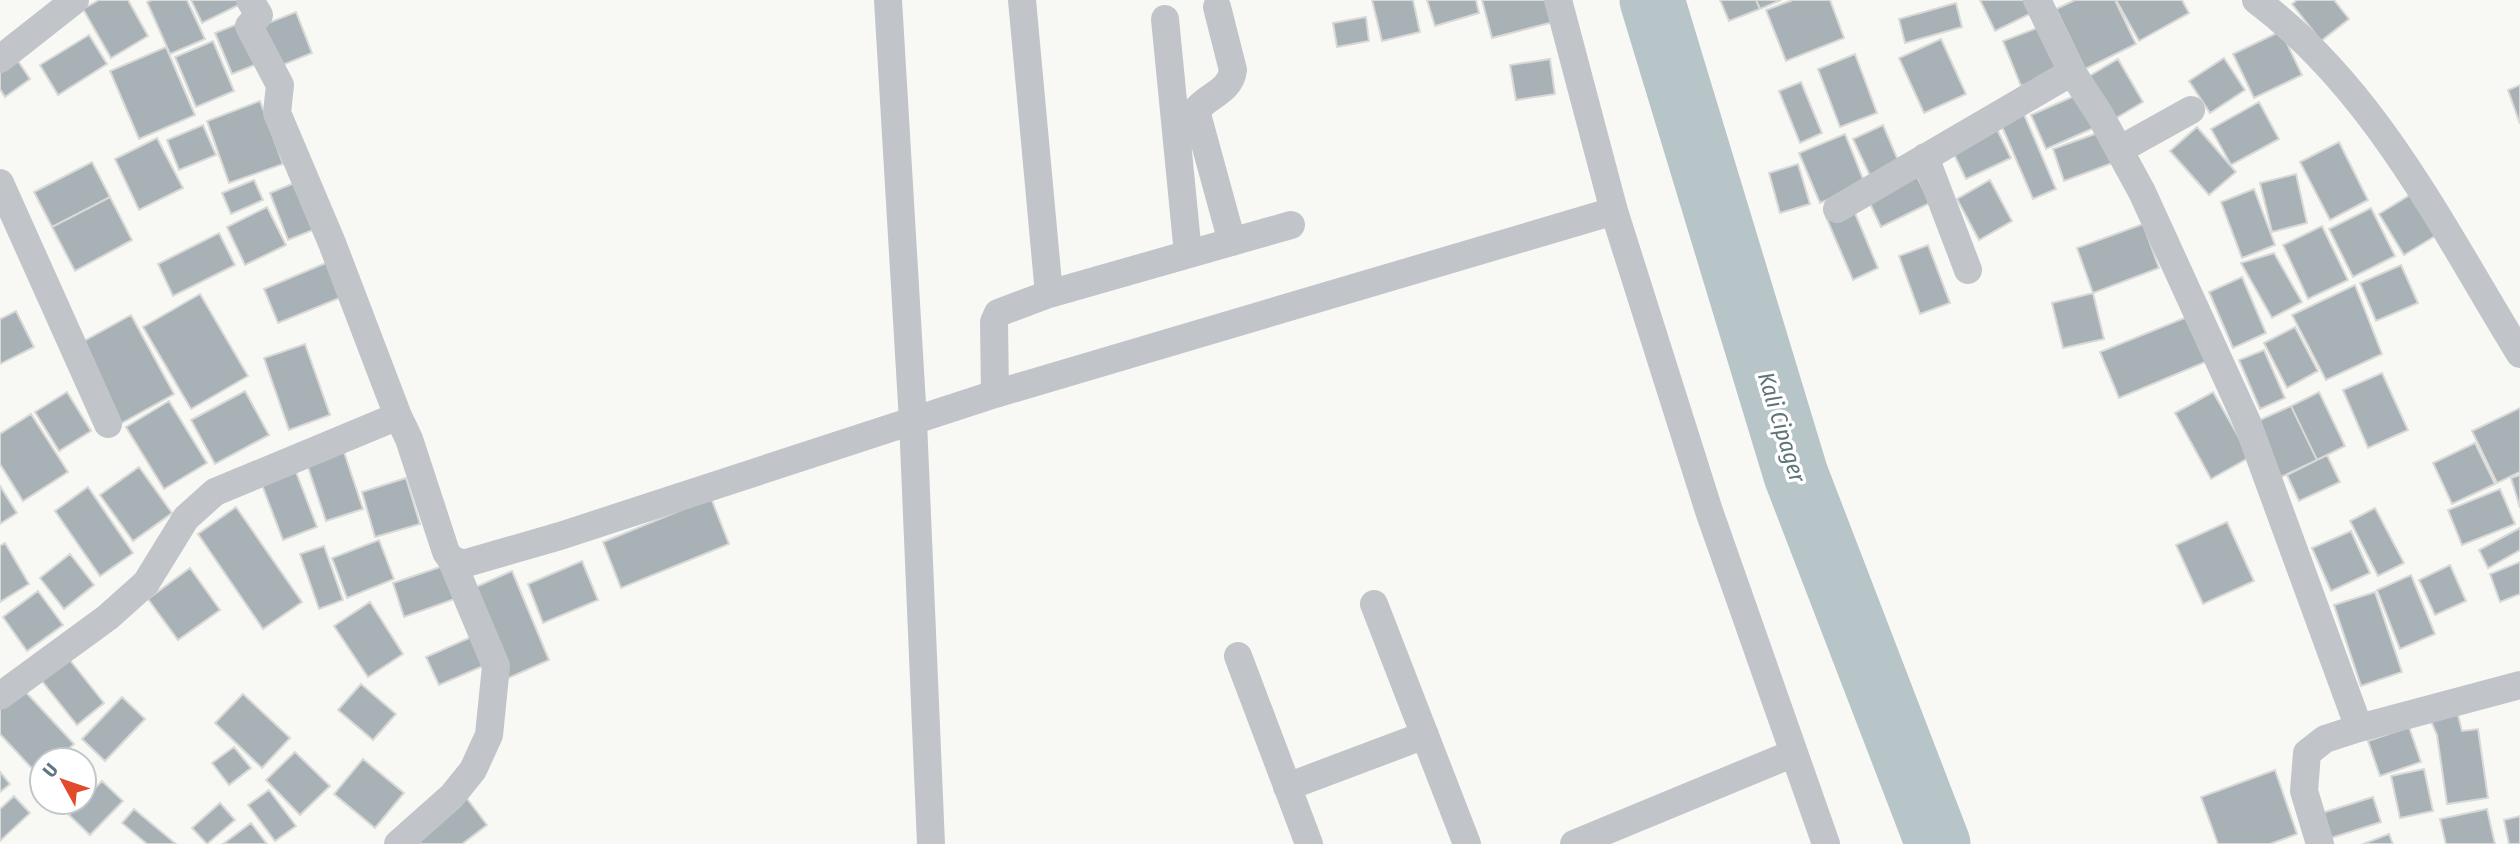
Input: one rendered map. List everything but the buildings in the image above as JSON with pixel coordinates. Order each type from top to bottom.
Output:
[{"type":"street","points":[[0,59],[75,0]]},
{"type":"street","points":[[250,0],[259,15],[249,26],[280,85],[276,113],[332,243],[409,439],[443,545],[496,666],[489,736],[473,771],[452,796],[398,844]]},
{"type":"street","points":[[888,0],[913,421],[931,844]]},
{"type":"street","points":[[1022,0],[1049,295]]},
{"type":"street","points":[[1558,0],[1614,211],[1709,511],[1826,844]]},
{"type":"street","points":[[2037,0],[2072,72],[2142,192],[2247,422],[2359,728]]},
{"type":"street","points":[[2268,4],[2298,33],[2415,176],[2520,354]]},
{"type":"street","points":[[1217,6],[1233,70],[1227,87],[1198,108],[1198,118],[1233,242]]},
{"type":"street","points":[[1165,19],[1188,254]]},
{"type":"street","points":[[1837,209],[2072,72]]},
{"type":"street","points":[[1172,93],[1231,79]]},
{"type":"street","points":[[2119,149],[2191,110]]},
{"type":"street","points":[[1925,157],[1968,270]]},
{"type":"street","points":[[0,183],[108,424]]},
{"type":"street","points":[[451,559],[463,564],[560,536],[995,394],[1614,211]]},
{"type":"street","points":[[995,394],[994,322],[998,313],[1049,295],[1291,225]]},
{"type":"street","points":[[0,696],[108,617],[146,583],[186,518],[215,492],[398,416]]},
{"type":"street","points":[[1374,604],[1467,844]]},
{"type":"street","points":[[1238,656],[1309,844]]},
{"type":"street","points":[[2320,844],[2304,791],[2307,753],[2325,739],[2359,728],[2520,685]]},
{"type":"street","points":[[1287,787],[1425,735]]},
{"type":"street","points":[[1574,844],[1794,753]]},
{"type":"waterway","name":"Kali Cipager","points":[[1652,0],[1796,475],[1938,844]]}]
